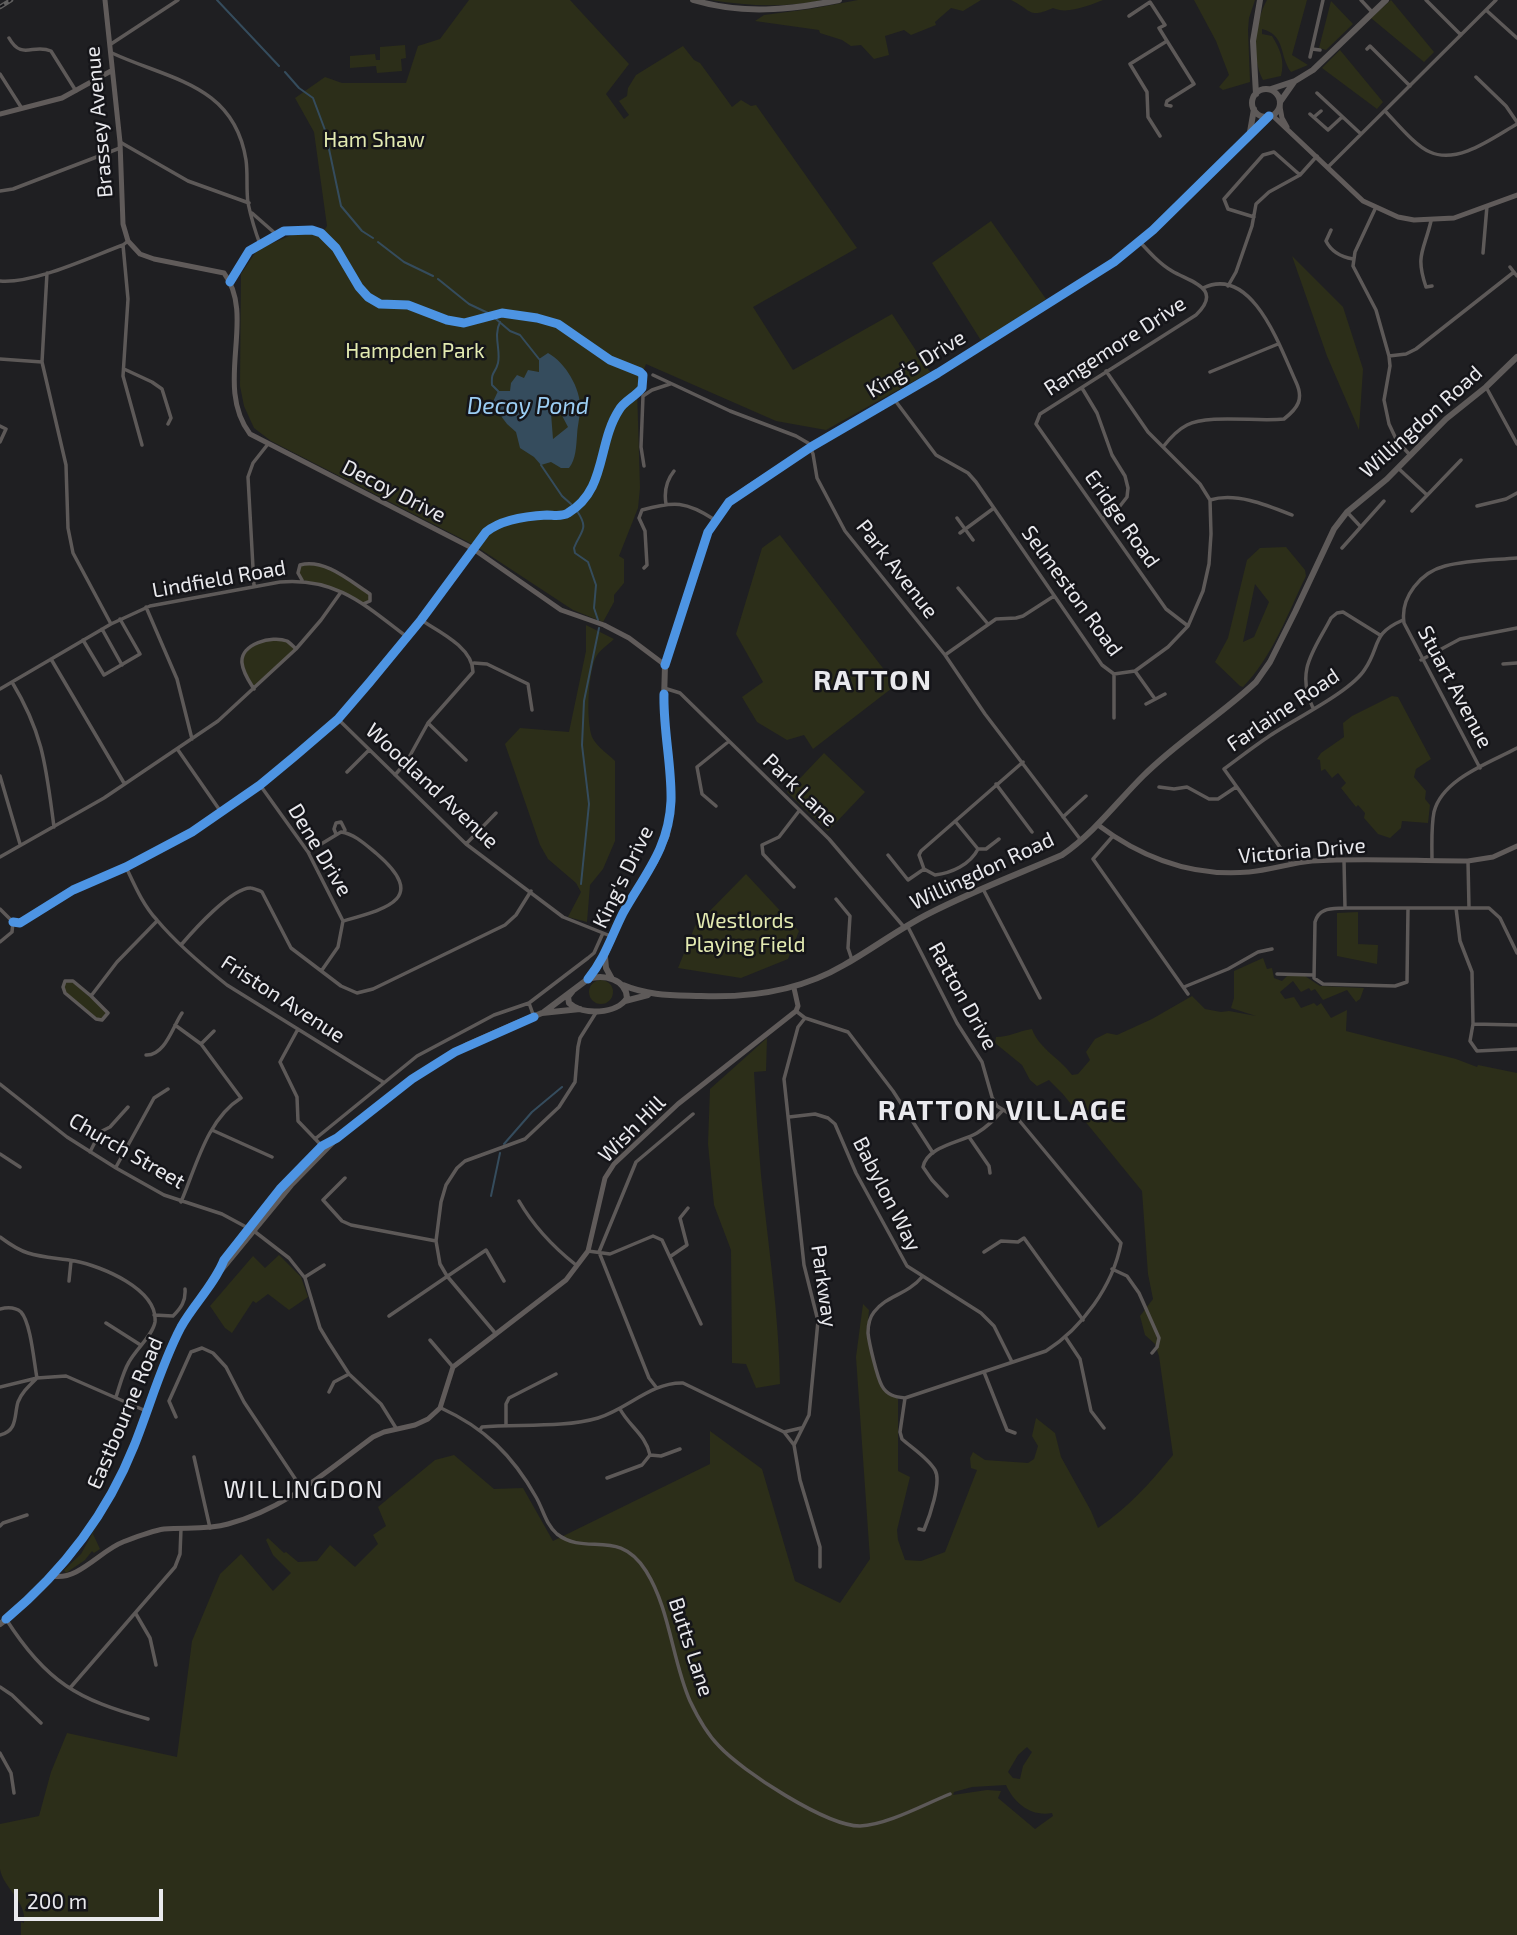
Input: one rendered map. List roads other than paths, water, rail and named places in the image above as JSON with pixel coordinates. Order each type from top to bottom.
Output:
[{"type":"main road","points":[[693,0],[720,7],[761,11],[839,0]]},
{"type":"main road","points":[[1256,93],[1295,81],[1320,65],[1386,0]]},
{"type":"main road","points":[[1250,134],[1256,93],[1253,41],[1260,2]]},
{"type":"main road","points":[[1256,76],[1279,96],[1280,105]]},
{"type":"main road","points":[[1254,109],[1262,116],[1271,116],[1295,81]]},
{"type":"main road","name":"King's Drive","points":[[572,992],[588,979],[605,955],[623,914],[655,862],[667,835],[671,800],[665,666],[708,532],[729,502],[811,447],[939,373],[1094,275],[1140,242],[1271,116]]},
{"type":"main road","name":"Willingdon Road","points":[[582,1010],[609,1010],[650,995],[766,994],[794,988],[852,960],[905,926],[1062,855],[1098,825],[1144,775],[1256,682],[1270,662],[1296,612],[1326,544],[1347,512],[1517,357]]},
{"type":"main road","name":"King's Drive","points":[[605,955],[606,968],[613,980]]},
{"type":"main road","points":[[588,979],[600,977],[613,980]]},
{"type":"main road","name":"Willingdon Road","points":[[613,980],[650,995]]},
{"type":"main road","points":[[623,985],[628,994],[625,1002]]},
{"type":"main road","points":[[572,992],[568,997],[569,1003],[582,1010]]},
{"type":"main road","points":[[251,1230],[280,1189],[322,1146],[337,1138],[412,1079],[467,1045],[542,1013],[572,992]]},
{"type":"main road","points":[[542,1013],[582,1010]]},
{"type":"main road","name":"Eastbourne Road","points":[[3,1621],[53,1576],[102,1510],[134,1446],[157,1381],[182,1326],[224,1260],[337,1138]]},
{"type":"street","points":[[109,45],[178,0]]},
{"type":"street","points":[[1310,57],[1323,0]]},
{"type":"street","points":[[1361,0],[1373,13]]},
{"type":"street","points":[[1426,0],[1461,35]]},
{"type":"street","points":[[1329,166],[1496,0]]},
{"type":"street","name":"Brassey Avenue","points":[[106,1],[120,145],[125,243]]},
{"type":"street","points":[[1129,16],[1150,2],[1164,25],[1159,28],[1194,84],[1167,102],[1166,105],[1171,106]]},
{"type":"street","points":[[1486,10],[1517,37]]},
{"type":"street","points":[[9,38],[18,50],[51,51],[76,91]]},
{"type":"street","points":[[1160,136],[1148,117],[1147,92],[1130,64],[1167,41]]},
{"type":"street","points":[[1367,49],[1370,46],[1409,86]]},
{"type":"street","points":[[1312,49],[1320,50]]},
{"type":"street","points":[[110,52],[199,88],[231,118],[243,149],[248,180],[248,203],[261,244]]},
{"type":"street","points":[[0,114],[62,98],[111,71]]},
{"type":"street","points":[[0,74],[22,109]]},
{"type":"street","points":[[1385,111],[1430,152],[1450,155],[1470,149],[1517,123],[1506,106],[1476,77]]},
{"type":"street","points":[[1317,93],[1361,134]]},
{"type":"street","points":[[1280,105],[1282,118],[1291,133]]},
{"type":"street","points":[[1314,117],[1321,111]]},
{"type":"street","points":[[1310,114],[1329,132],[1342,117]]},
{"type":"street","points":[[1271,116],[1329,166],[1352,192],[1376,208],[1398,217],[1431,221],[1462,216],[1517,195]]},
{"type":"street","points":[[0,191],[13,189],[120,145],[188,181],[248,203]]},
{"type":"street","points":[[1254,218],[1228,209],[1224,199],[1264,155],[1274,152],[1300,175]]},
{"type":"street","points":[[1228,286],[1236,272],[1256,204],[1264,196],[1300,175],[1317,156]]},
{"type":"street","points":[[1483,253],[1487,206]]},
{"type":"street","points":[[1376,208],[1353,259],[1355,272],[1376,310],[1389,356],[1390,366],[1384,400],[1386,413],[1393,434],[1410,455]]},
{"type":"street","points":[[251,212],[277,235]]},
{"type":"street","points":[[1431,221],[1419,262],[1426,287],[1432,286]]},
{"type":"street","points":[[0,909],[13,922],[20,923],[73,890],[126,867],[192,832],[260,785],[338,719],[421,620],[472,548],[496,523],[543,515],[566,515],[581,502],[598,477],[604,446],[619,409],[642,388],[643,376],[640,372],[610,360],[558,324],[502,313],[464,323],[447,320],[435,313],[408,305],[380,304],[368,297],[359,287],[336,248],[321,233],[298,229],[284,231],[249,251],[230,282]]},
{"type":"street","points":[[1331,230],[1326,240],[1330,249],[1353,259]]},
{"type":"street","name":"Rangemore Drive","points":[[1036,424],[1040,414],[1203,308],[1206,301],[1203,288],[1197,282],[1164,266],[1140,242]]},
{"type":"street","points":[[0,281],[10,282],[47,272],[125,243],[128,299],[123,376],[142,445]]},
{"type":"street","name":"Decoy Drive","points":[[125,243],[139,254],[154,259],[224,273],[230,282],[236,293],[236,362],[233,385],[241,422],[250,434],[472,548],[561,610],[604,625],[629,638],[665,666]]},
{"type":"street","points":[[1389,356],[1406,354],[1416,349],[1516,274],[1510,267]]},
{"type":"street","points":[[47,272],[42,362],[66,465],[66,513],[73,553],[111,624]]},
{"type":"street","points":[[1162,447],[1178,430],[1190,423],[1203,420],[1284,419],[1295,411],[1300,402],[1300,391],[1265,316],[1254,301],[1228,286],[1217,284],[1203,288]]},
{"type":"street","points":[[1210,372],[1278,344]]},
{"type":"street","points":[[0,359],[42,362]]},
{"type":"street","points":[[124,369],[162,389],[171,418],[168,424]]},
{"type":"street","points":[[1106,372],[1148,432],[1200,484],[1210,500],[1222,496],[1292,514]]},
{"type":"street","points":[[653,375],[730,411],[803,439],[811,447]]},
{"type":"street","points":[[644,466],[641,447],[643,396],[670,384]]},
{"type":"street","points":[[1082,387],[1097,413],[1112,455],[1125,476],[1128,488],[1120,506],[1104,518]]},
{"type":"street","points":[[1486,387],[1517,443]]},
{"type":"street","name":"Selmeston Road","points":[[894,398],[936,455],[968,473],[1102,665],[1114,674],[1135,670],[1168,647],[1188,626],[1203,591],[1209,564],[1210,500]]},
{"type":"street","name":"Eridge Road","points":[[1036,424],[1166,609],[1188,626]]},
{"type":"street","points":[[0,426],[6,429],[0,442]]},
{"type":"street","points":[[254,586],[248,477],[253,463],[268,444]]},
{"type":"street","name":"Park Avenue","points":[[811,447],[817,478],[845,531],[945,655],[985,714],[1082,840]]},
{"type":"street","points":[[1412,511],[1461,460]]},
{"type":"street","points":[[1398,468],[1427,495]]},
{"type":"street","points":[[666,504],[664,493],[674,471]]},
{"type":"street","points":[[1477,506],[1517,494]]},
{"type":"street","name":"Willingdon Road","points":[[1342,548],[1384,501]]},
{"type":"street","points":[[644,568],[647,565],[646,537],[640,514],[642,510],[674,502],[693,507],[715,520]]},
{"type":"street","points":[[960,533],[993,508]]},
{"type":"street","points":[[1347,512],[1361,526]]},
{"type":"street","points":[[957,518],[973,540]]},
{"type":"street","points":[[1313,708],[1305,691],[1307,664],[1331,618],[1337,612],[1343,612],[1380,635],[1403,620],[1404,605],[1410,591],[1428,573],[1445,566],[1517,558]]},
{"type":"street","points":[[302,580],[298,573],[300,565],[308,562],[319,563],[370,594],[370,601],[363,604]]},
{"type":"street","name":"Lindfield Road","points":[[0,689],[102,629],[146,607],[254,586],[302,580],[323,583],[363,604],[407,637]]},
{"type":"street","points":[[958,588],[988,624]]},
{"type":"street","points":[[0,857],[104,798],[218,721],[296,649],[321,621],[341,592]]},
{"type":"street","points":[[945,655],[996,618],[1023,616],[1054,596]]},
{"type":"street","points":[[146,607],[177,678],[187,709],[192,739]]},
{"type":"street","points":[[83,640],[104,676],[140,654],[120,619]]},
{"type":"street","points":[[395,775],[412,754],[428,723],[473,672],[473,663],[459,646],[421,620]]},
{"type":"street","name":"Stuart Avenue","points":[[1403,620],[1480,768]]},
{"type":"street","points":[[1422,660],[1460,639],[1517,628]]},
{"type":"street","points":[[102,629],[122,665]]},
{"type":"street","name":"Farlaine Road","points":[[1292,864],[1224,769],[1267,737],[1340,692],[1365,669],[1380,635]]},
{"type":"street","points":[[254,689],[244,673],[241,660],[246,649],[271,640],[286,641],[296,649]]},
{"type":"street","points":[[51,659],[124,783]]},
{"type":"street","points":[[473,663],[487,664],[528,684],[532,710]]},
{"type":"street","points":[[1503,664],[1517,663]]},
{"type":"street","name":"Selmeston Road","points":[[1135,670],[1155,699]]},
{"type":"street","points":[[1114,674],[1114,718]]},
{"type":"street","points":[[12,682],[29,711],[42,747],[54,827]]},
{"type":"street","name":"Park Lane","points":[[664,688],[680,693],[729,741],[846,857],[905,926]]},
{"type":"street","points":[[1146,704],[1165,694]]},
{"type":"street","name":"Woodland Avenue","points":[[338,719],[466,844],[563,918],[613,937]]},
{"type":"street","points":[[428,723],[466,760]]},
{"type":"street","points":[[716,806],[702,794],[697,767],[729,741]]},
{"type":"street","points":[[1432,861],[1433,814],[1437,803],[1450,785],[1517,748]]},
{"type":"street","points":[[178,750],[222,812]]},
{"type":"street","points":[[347,772],[369,750]]},
{"type":"street","points":[[978,849],[973,858],[945,874],[934,876],[924,869],[919,855],[921,850],[1023,762]]},
{"type":"street","points":[[0,776],[20,844]]},
{"type":"street","points":[[996,784],[1032,832]]},
{"type":"street","name":"Dene Drive","points":[[260,785],[308,852],[342,921],[338,947],[322,970]]},
{"type":"street","points":[[1159,787],[1186,787],[1209,799],[1218,799],[1236,788]]},
{"type":"street","points":[[1063,817],[1086,796]]},
{"type":"street","points":[[794,887],[763,855],[762,845],[779,837],[799,811]]},
{"type":"street","points":[[466,844],[496,813]]},
{"type":"street","points":[[955,821],[978,849]]},
{"type":"street","points":[[336,834],[336,823],[344,824],[344,832]]},
{"type":"street","name":"Victoria Drive","points":[[1098,825],[1145,855],[1184,868],[1227,873],[1345,860],[1468,861],[1493,857],[1517,846]]},
{"type":"street","points":[[308,852],[336,834],[344,832],[351,834],[387,863],[398,876],[403,888],[399,898],[367,915],[342,921]]},
{"type":"street","points":[[1113,836],[1093,859],[1188,994]]},
{"type":"street","points":[[978,849],[986,849],[999,839]]},
{"type":"street","points":[[888,855],[908,880],[924,869]]},
{"type":"street","points":[[1345,860],[1345,908]]},
{"type":"street","points":[[1468,861],[1469,908]]},
{"type":"street","name":"Friston Avenue","points":[[126,867],[142,900],[157,921],[227,985],[383,1082]]},
{"type":"street","points":[[181,945],[215,909],[242,890],[252,888],[262,892],[291,948],[341,986],[357,993],[373,989],[505,925],[516,915],[531,891]]},
{"type":"street","points":[[983,889],[1040,998]]},
{"type":"street","points":[[836,899],[850,916],[848,948],[852,960]]},
{"type":"street","points":[[1408,908],[1407,982],[1395,986],[1318,982],[1313,975],[1317,916],[1327,909],[1345,908],[1408,908],[1489,908],[1500,918],[1517,954]]},
{"type":"street","points":[[1456,908],[1460,942],[1472,972],[1473,1024],[1470,1041],[1477,1051],[1517,1049]]},
{"type":"street","points":[[91,996],[117,962],[157,921]]},
{"type":"street","points":[[0,943],[12,932],[13,922]]},
{"type":"street","name":"Ratton Drive","points":[[905,926],[957,1023],[982,1062],[992,1097],[1002,1111],[1018,1119],[1121,1243],[1112,1269]]},
{"type":"street","points":[[316,1139],[417,1056],[494,1015],[529,1003],[594,953],[604,933]]},
{"type":"street","points":[[1184,987],[1228,969],[1258,951],[1272,949]]},
{"type":"street","points":[[1277,974],[1313,975]]},
{"type":"street","points":[[65,981],[73,981],[91,996],[105,1008],[108,1013],[106,1018],[96,1019],[65,993],[65,981]]},
{"type":"street","points":[[794,988],[798,1006],[796,1011],[805,1018],[848,1032],[893,1091],[933,1153]]},
{"type":"street","points":[[529,1003],[534,1017]]},
{"type":"street","points":[[582,1010],[589,1024]]},
{"type":"street","points":[[496,1334],[440,1264],[436,1241],[440,1202],[446,1185],[457,1168],[481,1154],[525,1139],[553,1114],[568,1096],[575,1082],[578,1047],[597,1010]]},
{"type":"street","name":"Wish Hill","points":[[453,1367],[566,1280],[588,1251],[605,1178],[614,1164],[678,1104],[796,1011]]},
{"type":"street","points":[[146,1055],[153,1055],[161,1050],[182,1013]]},
{"type":"street","name":"Parkway","points":[[794,1445],[809,1415],[818,1321],[804,1265],[784,1079],[798,1027],[805,1018]]},
{"type":"street","points":[[174,1024],[201,1044],[241,1098],[228,1106],[212,1129],[181,1202]]},
{"type":"street","points":[[1473,1024],[1517,1025]]},
{"type":"street","points":[[298,1029],[280,1062],[297,1097],[298,1121],[322,1146]]},
{"type":"street","points":[[201,1044],[214,1031]]},
{"type":"street","points":[[153,1055],[154,1063]]},
{"type":"street","name":"Church Street","points":[[0,1084],[67,1137],[116,1168],[164,1195],[222,1214],[251,1230],[289,1258],[304,1278],[320,1328],[349,1374],[381,1405],[396,1428]]},
{"type":"street","points":[[116,1168],[154,1098],[168,1089]]},
{"type":"street","points":[[90,1152],[100,1132],[110,1127],[128,1107]]},
{"type":"street","points":[[947,1196],[923,1167],[925,1160],[933,1153],[968,1137],[993,1121],[1002,1111]]},
{"type":"street","points":[[656,1387],[649,1378],[599,1252],[636,1162],[693,1114]]},
{"type":"street","name":"Babylon Way","points":[[789,1118],[816,1114],[835,1124],[856,1173],[907,1266],[981,1313],[994,1326],[1012,1362]]},
{"type":"street","points":[[212,1129],[272,1157]]},
{"type":"street","points":[[968,1137],[989,1166],[990,1173]]},
{"type":"street","points":[[0,1154],[20,1167]]},
{"type":"street","points":[[317,1205],[345,1178]]},
{"type":"street","points":[[323,1200],[342,1221],[436,1241]]},
{"type":"street","points":[[519,1201],[531,1222],[576,1265]]},
{"type":"street","points":[[671,1256],[687,1245],[680,1218],[688,1208]]},
{"type":"street","points":[[0,1237],[27,1253],[78,1261],[132,1283],[144,1294],[155,1322],[149,1336],[139,1345],[127,1364],[116,1397]]},
{"type":"street","points":[[588,1251],[610,1254],[653,1237],[662,1240],[701,1324]]},
{"type":"street","points":[[984,1252],[1001,1241],[1024,1238],[1083,1320]]},
{"type":"street","points":[[389,1315],[486,1250],[504,1281]]},
{"type":"street","points":[[69,1281],[71,1261]]},
{"type":"street","points":[[304,1278],[324,1265]]},
{"type":"street","points":[[922,1278],[912,1289],[883,1302],[871,1316],[868,1333],[881,1385],[889,1394],[905,1398],[1046,1351],[1066,1338],[1083,1320],[1112,1269],[1127,1276],[1139,1293],[1158,1338],[1157,1347],[1152,1353]]},
{"type":"street","points":[[154,1315],[173,1316],[182,1307],[186,1289]]},
{"type":"street","points":[[0,1309],[9,1307],[19,1310],[26,1319],[37,1378]]},
{"type":"street","points":[[106,1323],[139,1345]]},
{"type":"street","points":[[1066,1338],[1080,1359],[1091,1411],[1104,1428]]},
{"type":"street","points":[[53,1576],[71,1574],[104,1551],[163,1529],[210,1528],[261,1513],[303,1491],[373,1437],[428,1419],[440,1408],[453,1367],[430,1340]]},
{"type":"street","points":[[176,1417],[169,1401],[191,1352],[202,1348],[213,1353],[226,1367],[244,1402],[303,1491]]},
{"type":"street","points":[[984,1372],[1005,1432],[1015,1433]]},
{"type":"street","points":[[329,1392],[334,1382],[349,1374]]},
{"type":"street","points":[[506,1425],[506,1404],[509,1398],[556,1374]]},
{"type":"street","points":[[0,1387],[37,1378],[66,1376],[146,1411]]},
{"type":"street","points":[[0,1435],[6,1434],[14,1426],[19,1401],[24,1391],[37,1378]]},
{"type":"street","points":[[480,1430],[482,1427],[596,1419],[620,1409],[656,1387],[669,1382],[683,1383],[784,1432],[794,1445],[800,1480],[820,1547],[820,1567]]},
{"type":"street","points":[[17,1383],[24,1391]]},
{"type":"street","points":[[905,1398],[900,1432],[902,1439],[935,1471],[937,1478],[930,1516],[924,1530],[919,1529]]},
{"type":"street","name":"Butts Lane","points":[[440,1408],[480,1430],[505,1452],[521,1470],[556,1533],[571,1541],[621,1546],[634,1556],[653,1583],[678,1671],[697,1717],[721,1749],[744,1767],[823,1817],[846,1825],[874,1824],[950,1794]]},
{"type":"street","points":[[607,1478],[642,1465],[650,1455],[648,1445],[625,1420],[620,1409]]},
{"type":"street","points":[[784,1432],[802,1428]]},
{"type":"street","points":[[650,1455],[656,1457],[680,1450]]},
{"type":"street","points":[[194,1457],[210,1528]]},
{"type":"street","points":[[0,1526],[27,1515]]},
{"type":"street","points":[[70,1688],[175,1567],[180,1554],[181,1529]]},
{"type":"street","points":[[136,1614],[150,1637],[156,1665]]},
{"type":"street","points":[[3,1621],[44,1669],[83,1698],[148,1719]]},
{"type":"street","points":[[0,1687],[25,1706],[41,1723]]},
{"type":"street","points":[[0,1754],[11,1773],[14,1793]]},
{"type":"water","name":"Decoy Pond","points":[[548,353],[554,357],[566,369],[578,393],[580,408],[576,449],[569,468],[561,468],[551,462],[541,465],[520,448],[516,432],[492,404],[498,391],[510,391],[511,383],[517,375],[524,378],[528,370],[539,372],[539,359]],"holes":[[[558,408],[568,427],[553,439],[551,413]]]},
{"type":"waterway","points":[[217,0],[279,66]]},
{"type":"waterway","points":[[285,72],[299,88],[313,98],[325,130],[341,206],[362,231],[373,238]]},
{"type":"waterway","points":[[378,242],[404,262],[433,276]]},
{"type":"waterway","points":[[438,279],[469,304],[488,313]]},
{"type":"waterway","points":[[496,319],[510,331],[520,335],[539,359]]},
{"type":"waterway","points":[[498,391],[492,385],[492,380],[498,363],[497,332],[500,322]]},
{"type":"waterway","points":[[541,465],[562,496],[571,504]]},
{"type":"waterway","points":[[577,511],[583,522],[583,530],[574,548],[575,553],[588,562],[596,585],[594,608],[598,620]]},
{"type":"waterway","points":[[581,884],[589,804],[582,745],[584,701],[599,628]]},
{"type":"waterway","points":[[504,1144],[532,1112],[562,1087]]},
{"type":"waterway","points":[[491,1196],[500,1153]]},
{"type":"railway","points":[[0,7],[11,0]]},
{"type":"district","name":"RATTON","points":[[873,681]]},
{"type":"district","name":"RATTON VILLAGE","points":[[1003,1111]]},
{"type":"district","name":"WILLINGDON","points":[[304,1490]]},
{"type":"park label","name":"Ham Shaw","points":[[374,140]]},
{"type":"park label","name":"Hampden Park","points":[[415,351]]},
{"type":"park label","name":"Westlords Playing Field","points":[[745,933]]}]
